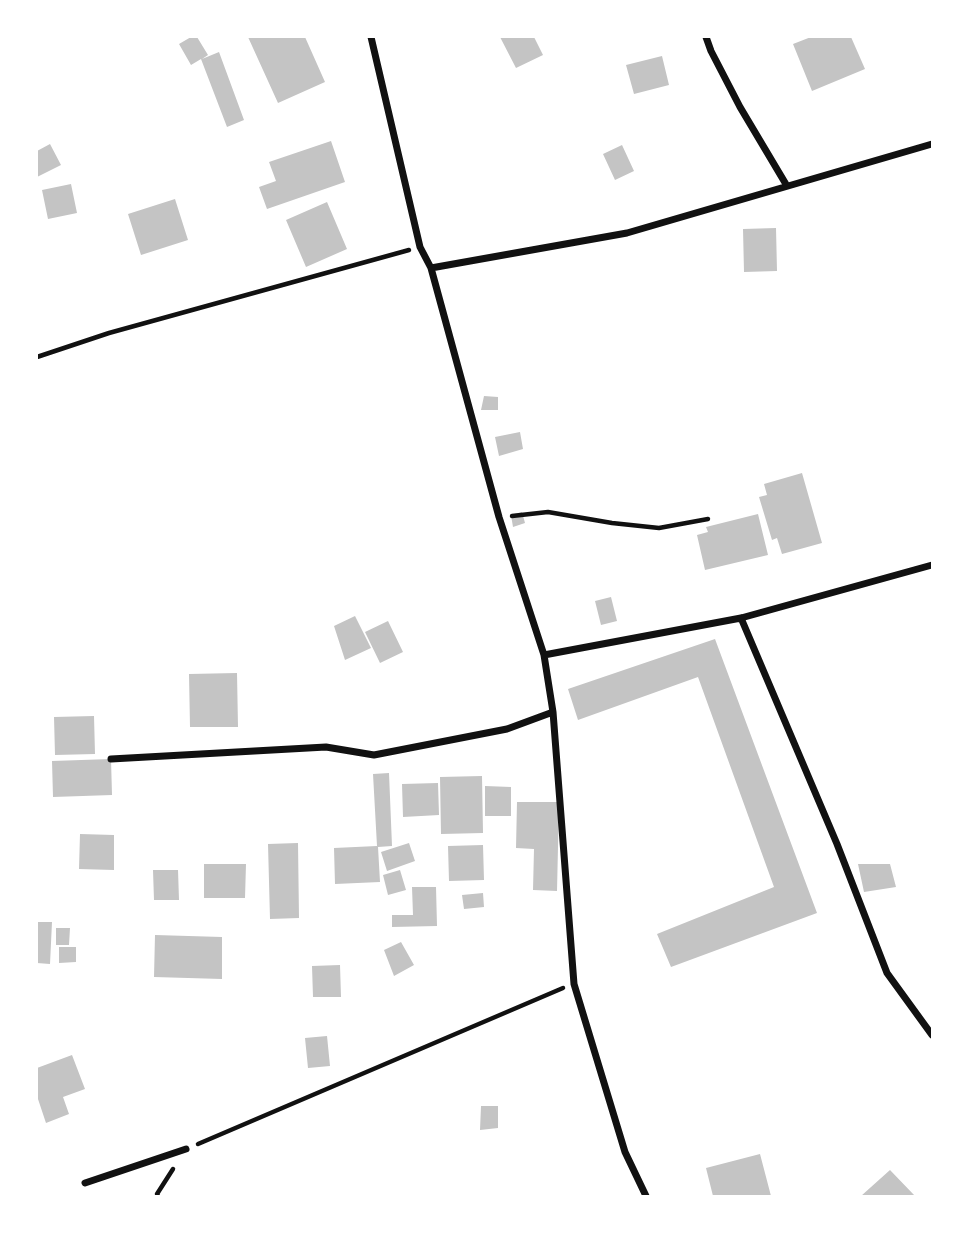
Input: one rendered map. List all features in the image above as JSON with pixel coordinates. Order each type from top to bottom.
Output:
[{"type":"street","points":[[372,37],[420,247],[431,268],[499,517],[544,655],[553,712],[574,984],[625,1152],[646,1196]]},
{"type":"street","points":[[706,37],[740,107],[787,186]]},
{"type":"street","points":[[431,268],[627,233],[932,144]]},
{"type":"street","points":[[544,655],[741,618],[932,565]]},
{"type":"street","points":[[741,618],[837,844],[887,973],[932,1035]]},
{"type":"street","points":[[111,759],[326,747],[374,755],[507,729],[553,712]]},
{"type":"street","points":[[85,1183],[186,1149]]},
{"type":"path","points":[[37,357],[122,329],[420,247]]},
{"type":"path","points":[[499,517],[548,512],[659,528],[708,519]]},
{"type":"path","points":[[158,1196],[186,1149],[574,984]]},
{"type":"building","points":[[191,37],[197,37],[208,55],[202,59],[219,52],[244,120],[227,127],[201,59],[191,65],[179,44]]},
{"type":"building","points":[[248,37],[305,37],[325,82],[278,103]]},
{"type":"building","points":[[500,37],[534,37],[543,55],[516,68]]},
{"type":"building","points":[[811,37],[851,37],[865,69],[812,91],[793,44]]},
{"type":"building","points":[[662,56],[669,85],[634,94],[626,65]]},
{"type":"building","points":[[331,141],[345,182],[267,209],[259,187],[276,181],[269,162]]},
{"type":"building","points":[[50,144],[61,165],[37,177],[37,151]]},
{"type":"building","points":[[622,145],[634,171],[615,180],[603,154]]},
{"type":"building","points":[[71,184],[77,213],[48,219],[42,190]]},
{"type":"building","points":[[175,199],[188,240],[141,255],[128,214]]},
{"type":"building","points":[[327,202],[347,249],[306,267],[286,220]]},
{"type":"building","points":[[776,228],[777,271],[744,272],[743,229]]},
{"type":"building","points":[[484,396],[498,397],[498,410],[481,410]]},
{"type":"building","points":[[520,432],[523,449],[499,456],[495,437]]},
{"type":"building","points":[[802,473],[822,543],[782,554],[777,538],[772,540],[759,497],[767,495],[764,484]]},
{"type":"building","points":[[522,512],[525,523],[513,527],[511,515]]},
{"type":"building","points":[[758,514],[768,555],[705,570],[697,535],[708,532],[706,527]]},
{"type":"building","points":[[611,597],[617,621],[601,625],[595,601]]},
{"type":"building","points":[[355,616],[371,648],[345,660],[334,626]]},
{"type":"building","points":[[388,621],[403,652],[380,663],[365,632]]},
{"type":"building","points":[[715,639],[817,913],[671,967],[657,934],[774,887],[698,677],[578,720],[568,689]]},
{"type":"building","points":[[237,673],[238,727],[190,727],[189,674]]},
{"type":"building","points":[[94,716],[95,754],[55,755],[54,717]]},
{"type":"building","points":[[111,759],[112,795],[53,797],[52,761]]},
{"type":"building","points":[[389,773],[392,846],[378,847],[380,882],[335,884],[334,848],[377,846],[373,774]]},
{"type":"building","points":[[482,776],[483,833],[441,834],[440,777]]},
{"type":"building","points":[[438,783],[439,815],[403,817],[402,784]]},
{"type":"building","points":[[485,786],[511,787],[511,816],[485,816]]},
{"type":"building","points":[[517,802],[559,802],[557,891],[533,890],[534,849],[516,848]]},
{"type":"building","points":[[80,834],[114,835],[114,870],[79,869]]},
{"type":"building","points":[[298,843],[299,918],[270,919],[268,844]]},
{"type":"building","points":[[409,843],[415,861],[387,871],[381,852]]},
{"type":"building","points":[[483,845],[484,880],[449,881],[448,846]]},
{"type":"building","points":[[204,864],[246,864],[245,898],[204,898]]},
{"type":"building","points":[[858,864],[890,864],[896,887],[864,892]]},
{"type":"building","points":[[153,870],[178,870],[179,900],[154,900]]},
{"type":"building","points":[[400,870],[406,890],[388,895],[383,875]]},
{"type":"building","points":[[412,887],[436,887],[437,926],[392,927],[392,915],[413,915]]},
{"type":"building","points":[[483,893],[484,907],[464,909],[462,895]]},
{"type":"building","points":[[37,922],[52,922],[50,964],[37,963]]},
{"type":"building","points":[[56,928],[70,928],[69,945],[56,945]]},
{"type":"building","points":[[155,935],[222,937],[222,979],[154,977]]},
{"type":"building","points":[[401,942],[414,965],[394,976],[384,950]]},
{"type":"building","points":[[59,947],[76,947],[76,962],[59,963]]},
{"type":"building","points":[[340,965],[341,997],[313,997],[312,966]]},
{"type":"building","points":[[327,1036],[330,1066],[308,1068],[305,1038]]},
{"type":"building","points":[[72,1055],[85,1089],[63,1097],[69,1114],[46,1123],[37,1096],[37,1068]]},
{"type":"building","points":[[481,1106],[498,1106],[498,1128],[480,1130]]},
{"type":"building","points":[[760,1154],[771,1196],[713,1196],[706,1168]]},
{"type":"building","points":[[890,1170],[915,1196],[861,1196]]}]
